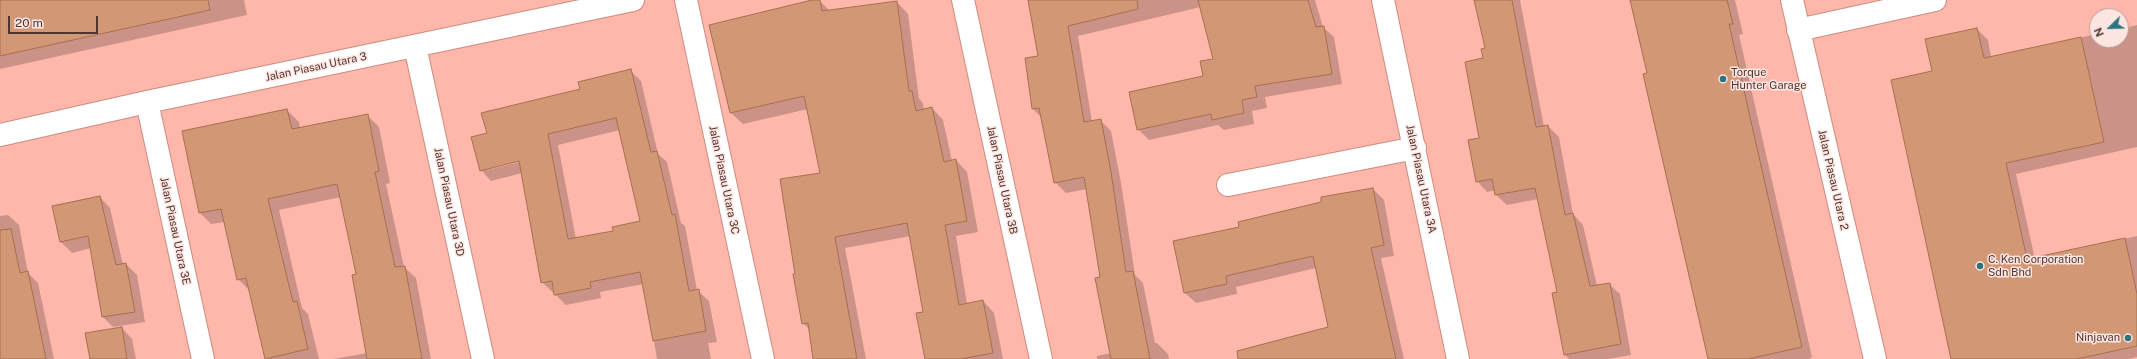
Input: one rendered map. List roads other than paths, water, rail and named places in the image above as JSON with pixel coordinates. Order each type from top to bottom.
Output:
[{"type":"street","name":"Jalan Piasau Utara 3","points":[[0,135],[147,102],[633,0]]},
{"type":"street","name":"Jalan Piasau Utara 3C","points":[[686,0],[763,359]]},
{"type":"street","name":"Jalan Piasau Utara 3B","points":[[963,0],[1041,359]]},
{"type":"street","name":"Jalan Piasau Utara 3A","points":[[1383,0],[1458,359]]},
{"type":"street","name":"Jalan Piasau Utara 2","points":[[1792,0],[1875,359]]},
{"type":"street","points":[[1798,30],[1935,0]]},
{"type":"street","name":"Jalan Piasau Utara 3D","points":[[415,46],[483,359]]},
{"type":"street","name":"Jalan Piasau Utara 3E","points":[[147,102],[203,359]]},
{"type":"street","points":[[1228,185],[1415,148]]},
{"type":"place","name":"Torque Hunter Garage","points":[[1723,79]]},
{"type":"place","name":"C. Ken Corporation Sdn Bhd","points":[[1980,266]]},
{"type":"place","name":"Ninjavan","points":[[2128,338]]}]
